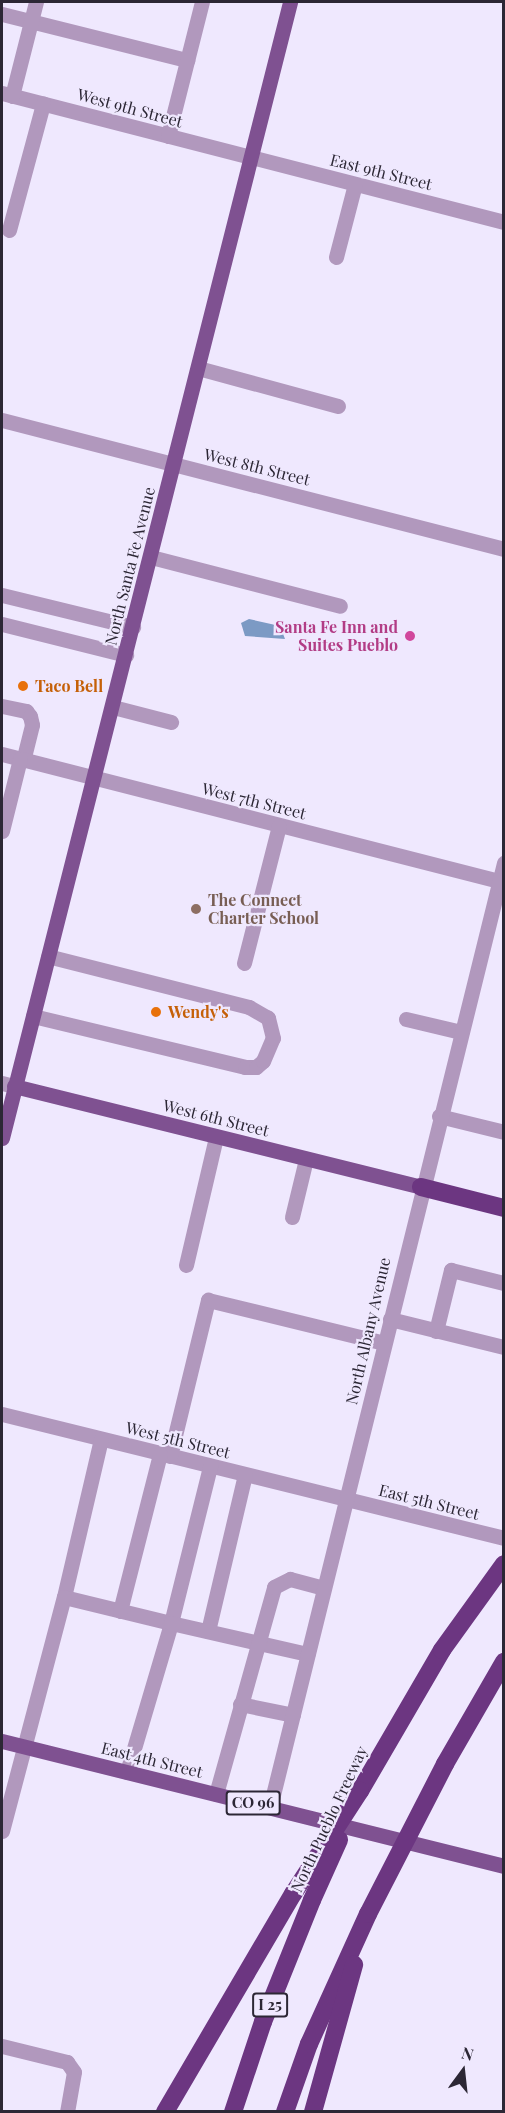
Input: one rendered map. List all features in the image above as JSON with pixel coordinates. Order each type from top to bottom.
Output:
[{"type":"highway","points":[[421,1187],[504,1208]]},
{"type":"highway","name":"North Pueblo Freeway","points":[[233,2112],[263,2022],[312,1900],[360,1791],[383,1746],[473,1606],[504,1564]]},
{"type":"highway","points":[[285,2112],[309,2044],[368,1914],[446,1764],[504,1662]]},
{"type":"highway","points":[[165,2112],[293,1894],[360,1791]]},
{"type":"highway","points":[[313,2112],[368,1914]]},
{"type":"main road","name":"North Santa Fe Avenue","points":[[2,1138],[8,1085],[33,1016],[290,2]]},
{"type":"main road","name":"West 6th Street","points":[[8,1085],[421,1187]]},
{"type":"main road","name":"East 4th Street","points":[[2,1741],[504,1866]]},
{"type":"street","points":[[7,94],[36,2]]},
{"type":"street","points":[[168,136],[199,2]]},
{"type":"street","points":[[2,14],[187,60]]},
{"type":"street","name":"West 9th Street","points":[[7,94],[249,157]]},
{"type":"street","points":[[9,230],[43,104]]},
{"type":"street","name":"East 9th Street","points":[[249,157],[504,222]]},
{"type":"street","points":[[336,257],[355,184]]},
{"type":"street","points":[[198,368],[338,406]]},
{"type":"street","name":"West 8th Street","points":[[2,423],[174,464],[504,549]]},
{"type":"street","points":[[151,557],[340,606]]},
{"type":"street","points":[[2,595],[133,627]]},
{"type":"street","points":[[2,624],[126,655]]},
{"type":"street","points":[[2,706],[26,711],[32,725],[2,831]]},
{"type":"street","points":[[113,707],[171,722]]},
{"type":"street","name":"West 7th Street","points":[[2,754],[279,826],[502,870]]},
{"type":"street","points":[[244,963],[279,826]]},
{"type":"street","name":"North Albany Avenue","points":[[270,1807],[421,1187],[502,870]]},
{"type":"street","points":[[33,1016],[245,1067],[256,1067],[263,1061],[273,1038],[268,1018],[249,1007],[48,956]]},
{"type":"street","points":[[406,1019],[460,1032]]},
{"type":"street","points":[[439,1116],[504,1132]]},
{"type":"street","points":[[186,1265],[216,1137]]},
{"type":"street","points":[[292,1217],[306,1159]]},
{"type":"street","points":[[436,1331],[452,1270],[504,1283]]},
{"type":"street","points":[[120,1611],[208,1300],[384,1343]]},
{"type":"street","points":[[390,1319],[504,1347]]},
{"type":"street","name":"West 5th Street","points":[[2,1414],[346,1500]]},
{"type":"street","points":[[2,1831],[64,1597],[101,1439]]},
{"type":"street","points":[[127,1772],[171,1623],[210,1466]]},
{"type":"street","points":[[208,1631],[245,1475]]},
{"type":"street","name":"East 5th Street","points":[[346,1500],[504,1538]]},
{"type":"street","points":[[216,1794],[256,1643],[274,1587],[290,1579],[324,1588]]},
{"type":"street","points":[[64,1597],[308,1654]]},
{"type":"street","points":[[240,1704],[293,1715]]},
{"type":"street","points":[[2,2046],[67,2062],[74,2072],[67,2112]]},
{"type":"water","points":[[249,619],[280,626],[285,639],[245,636],[241,623]]},
{"type":"place","name":"Santa Fe Inn and Suites Pueblo","points":[[410,636]]},
{"type":"place","name":"Taco Bell","points":[[23,686]]},
{"type":"place","name":"The Connect Charter School","points":[[196,909]]},
{"type":"place","name":"Wendy's","points":[[156,1012]]}]
